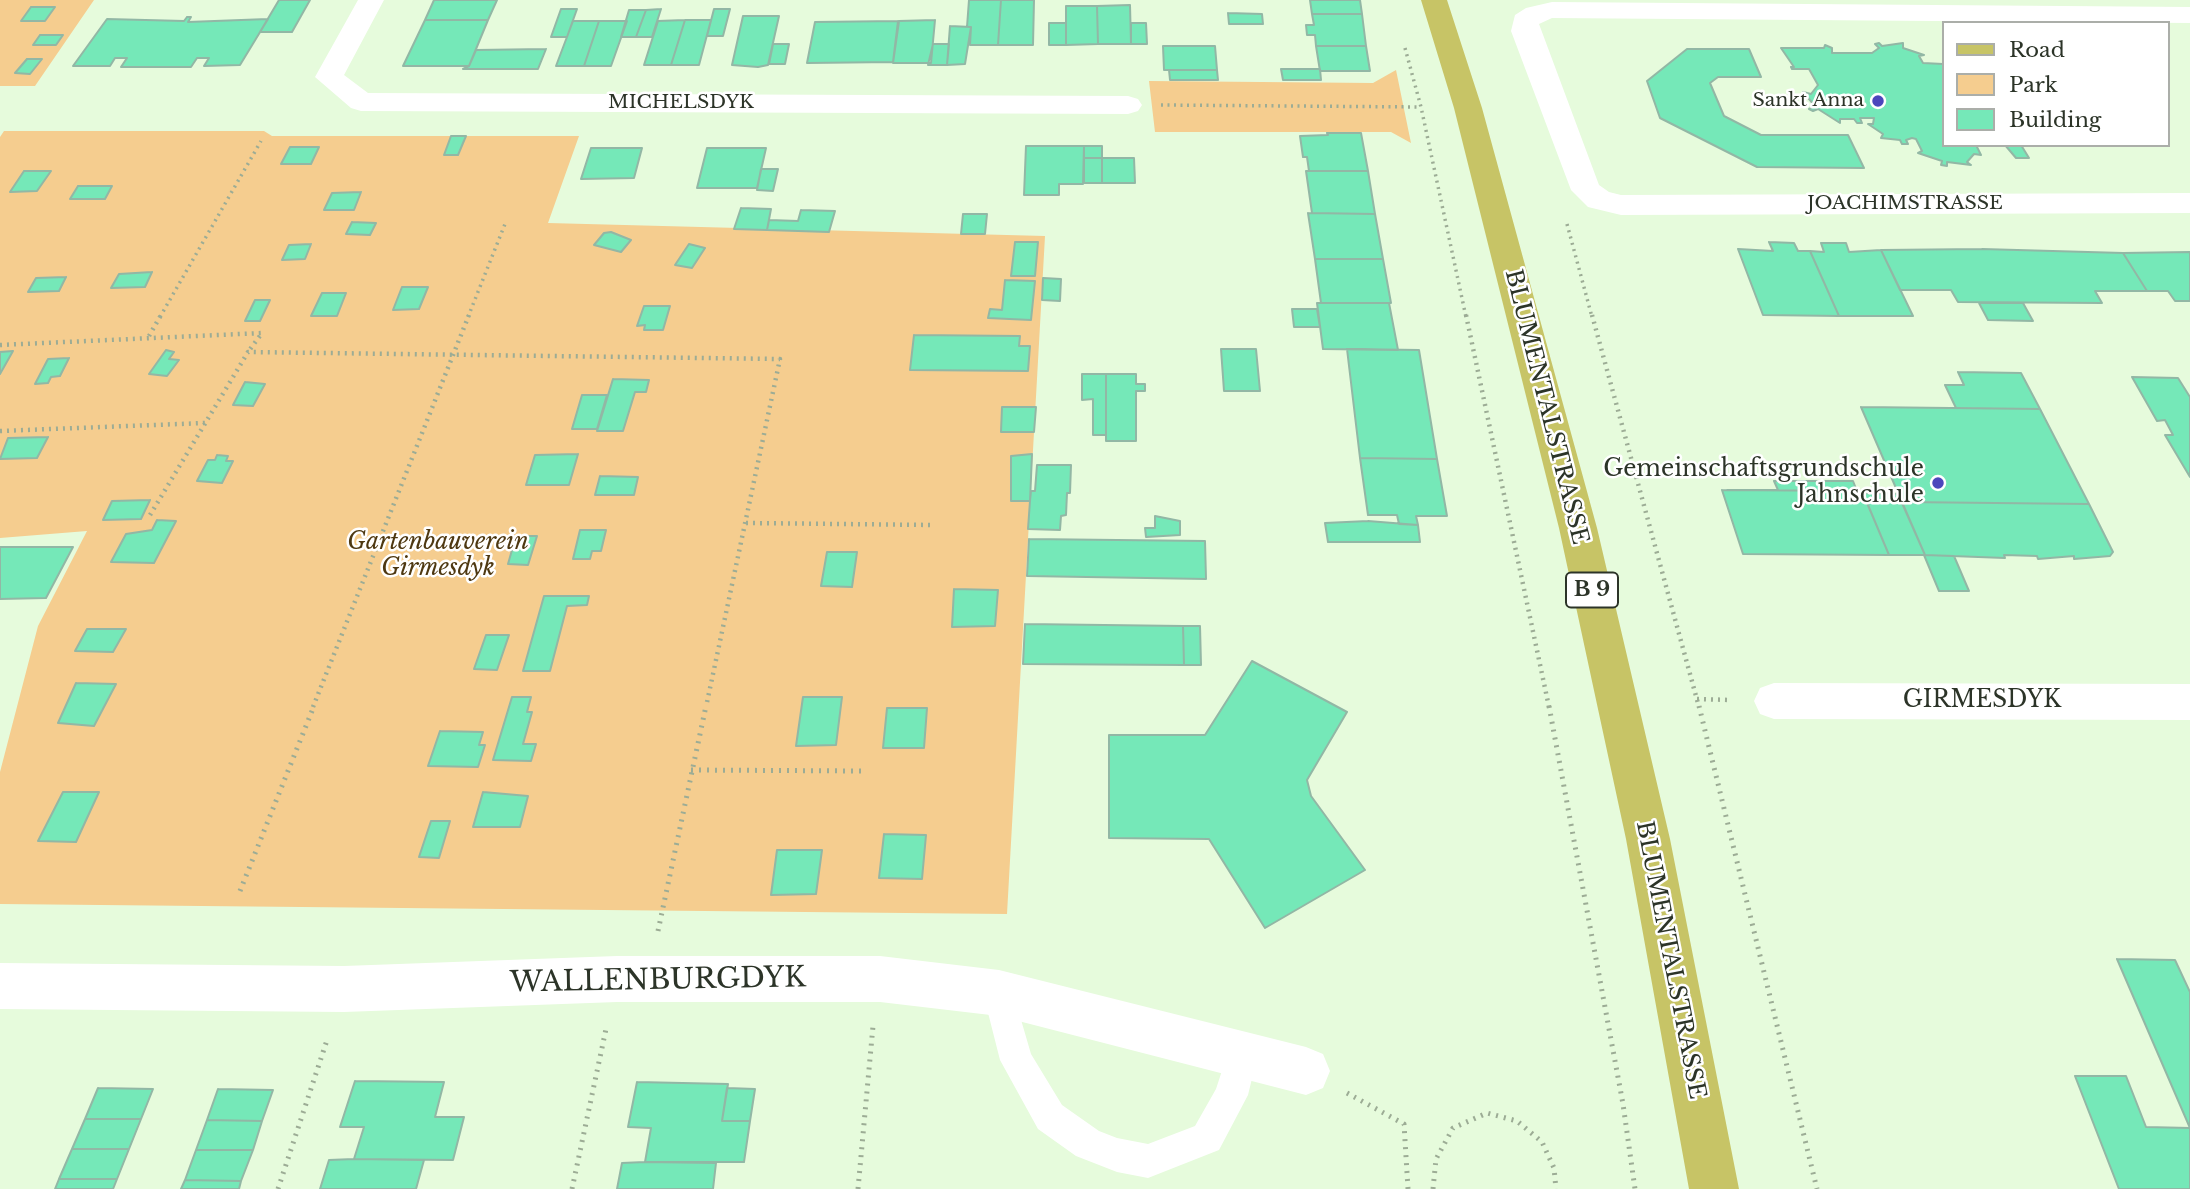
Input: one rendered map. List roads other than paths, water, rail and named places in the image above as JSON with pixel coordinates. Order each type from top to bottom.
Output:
[{"type":"main road","name":"BLUMENTALSTRASSE","points":[[1434,0],[1468,108],[1578,528],[1648,839],[1714,1189]]},
{"type":"street","name":"MICHELSDYK","points":[[371,0],[329,77],[361,102],[1129,105]]},
{"type":"street","name":"JOACHIMSTRASSE","points":[[2190,15],[1566,10],[1536,14],[1525,21],[1525,31],[1586,190],[1599,200],[1621,205],[2190,203]]},
{"type":"street","name":"GIRMESDYK","points":[[1774,701],[2190,702]]},
{"type":"street","name":"WALLENBURGDYK","points":[[0,986],[344,989],[632,979],[880,979],[999,993],[1306,1071]]},
{"type":"lane","points":[[999,993],[1016,1060],[1050,1117],[1088,1144],[1117,1155],[1148,1161],[1207,1138],[1231,1095],[1242,1054]]},
{"type":"place","name":"Sankt Anna","points":[[1878,101]]},
{"type":"place","name":"Gemeinschaftsgrundschule Jahnschule","points":[[1938,483]]},
{"type":"park label","name":"Gartenbauverein Girmesdyk","points":[[438,556]]}]
